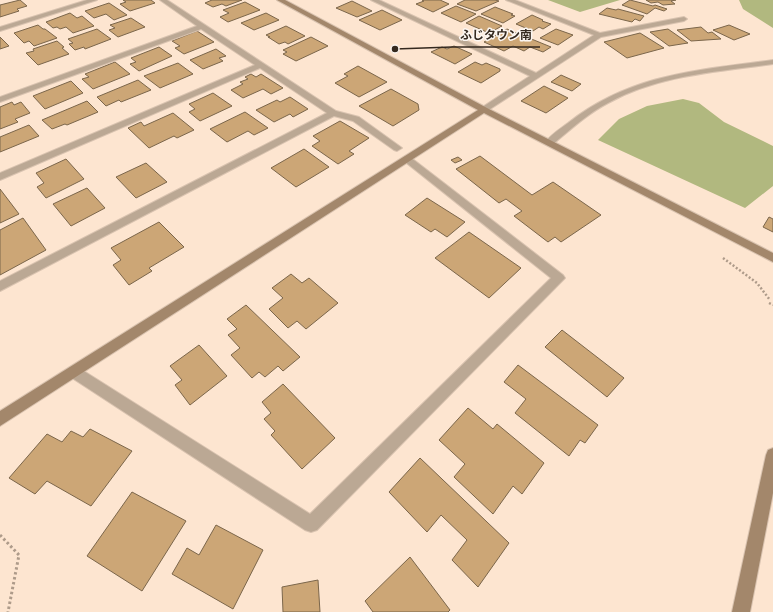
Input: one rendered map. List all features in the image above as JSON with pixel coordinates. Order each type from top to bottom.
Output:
[{"type":"street","points":[[0,29],[94,0]]},
{"type":"street","points":[[163,0],[333,113],[356,119],[397,148]]},
{"type":"street","points":[[280,0],[484,110],[773,258]]},
{"type":"street","points":[[374,0],[536,76]]},
{"type":"street","points":[[509,0],[599,35]]},
{"type":"street","points":[[0,419],[599,35],[684,19]]},
{"type":"street","points":[[0,100],[202,26]]},
{"type":"street","points":[[549,143],[603,102],[642,85],[687,74],[773,62]]},
{"type":"street","points":[[0,177],[261,65]]},
{"type":"street","points":[[0,286],[333,113]]},
{"type":"street","points":[[74,372],[311,524],[559,278],[407,159]]},
{"type":"street","points":[[741,612],[773,455]]},
{"type":"path","points":[[721,256],[757,283],[773,305]]},
{"type":"path","points":[[0,535],[19,555],[8,612]]},
{"type":"green space","points":[[548,0],[620,0],[580,12]]},
{"type":"green space","points":[[739,0],[773,0],[773,28],[743,9]]},
{"type":"green space","points":[[683,99],[699,103],[724,122],[773,146],[773,186],[745,208],[598,140],[619,119],[647,106]]},
{"type":"building","points":[[20,0],[27,6],[17,9],[19,11],[0,17],[0,5]]},
{"type":"building","points":[[123,0],[151,0],[155,3],[130,11],[120,4],[126,2]]},
{"type":"building","points":[[212,0],[242,0],[226,6],[222,4],[213,7],[205,3]]},
{"type":"building","points":[[422,0],[440,0],[449,4],[433,12],[416,4],[424,1]]},
{"type":"building","points":[[465,0],[499,1],[476,11],[457,4]]},
{"type":"building","points":[[630,0],[667,9],[664,11],[655,8],[647,14],[622,5]]},
{"type":"building","points":[[646,0],[676,0],[671,1],[675,4],[663,5],[658,2],[651,3]]},
{"type":"building","points":[[352,1],[372,11],[357,17],[336,8]]},
{"type":"building","points":[[245,2],[260,10],[228,22],[220,17],[229,13],[223,10]]},
{"type":"building","points":[[109,3],[127,15],[114,20],[106,14],[94,18],[85,11]]},
{"type":"building","points":[[456,6],[476,14],[461,22],[441,13]]},
{"type":"building","points":[[495,7],[515,16],[503,23],[481,14]]},
{"type":"building","points":[[607,8],[618,9],[644,16],[640,21],[635,19],[632,22],[599,14]]},
{"type":"building","points":[[382,10],[402,20],[380,30],[359,20]]},
{"type":"building","points":[[70,13],[77,18],[82,16],[94,26],[73,33],[66,27],[60,29],[57,27],[53,28],[46,22]]},
{"type":"building","points":[[266,13],[279,20],[254,30],[241,23]]},
{"type":"building","points":[[532,15],[551,24],[543,29],[539,27],[533,31],[516,24]]},
{"type":"building","points":[[479,16],[502,26],[489,33],[466,23]]},
{"type":"building","points":[[131,18],[145,27],[118,37],[109,30],[115,28],[110,25]]},
{"type":"building","points":[[38,25],[57,38],[34,46],[29,41],[24,43],[14,33]]},
{"type":"building","points":[[729,25],[750,34],[734,40],[713,30]]},
{"type":"building","points":[[286,26],[305,36],[288,44],[285,42],[279,44],[266,35]]},
{"type":"building","points":[[701,27],[708,33],[712,32],[721,39],[691,41],[677,30]]},
{"type":"building","points":[[97,29],[111,39],[85,49],[84,47],[75,50],[69,44],[73,43],[68,39]]},
{"type":"building","points":[[507,29],[551,47],[543,52],[530,47],[524,51],[513,46],[504,51],[484,42]]},
{"type":"building","points":[[556,29],[573,35],[558,45],[540,38]]},
{"type":"building","points":[[668,29],[688,43],[669,46],[650,32]]},
{"type":"building","points":[[197,31],[214,42],[184,54],[175,48],[180,46],[172,41]]},
{"type":"building","points":[[640,33],[664,48],[627,58],[604,42]]},
{"type":"building","points":[[0,37],[9,46],[0,49]]},
{"type":"building","points":[[311,37],[328,46],[296,61],[283,54],[287,52],[283,50]]},
{"type":"building","points":[[57,41],[69,54],[38,65],[26,53],[34,51],[33,49]]},
{"type":"building","points":[[454,46],[472,54],[455,64],[431,52],[442,47],[447,49]]},
{"type":"building","points":[[159,47],[172,56],[139,71],[130,64],[136,62],[131,58]]},
{"type":"building","points":[[216,49],[226,56],[219,58],[223,61],[203,69],[190,60]]},
{"type":"building","points":[[115,62],[130,74],[93,89],[82,79],[89,77],[85,74]]},
{"type":"building","points":[[475,62],[482,65],[486,63],[500,69],[500,71],[481,83],[458,72]]},
{"type":"building","points":[[178,63],[193,74],[160,88],[144,76]]},
{"type":"building","points":[[358,66],[387,82],[359,97],[335,83],[348,76],[344,74]]},
{"type":"building","points":[[251,74],[256,77],[261,74],[283,88],[271,94],[263,89],[243,98],[231,90],[243,84],[240,82],[248,79],[245,77]]},
{"type":"building","points":[[561,75],[581,84],[572,91],[551,82]]},
{"type":"building","points":[[138,80],[151,90],[121,102],[119,100],[106,106],[97,97]]},
{"type":"building","points":[[71,81],[83,93],[45,109],[33,96]]},
{"type":"building","points":[[544,86],[568,98],[546,113],[521,101]]},
{"type":"building","points":[[391,89],[418,104],[419,110],[393,126],[359,106]]},
{"type":"building","points":[[213,93],[232,106],[200,121],[189,112],[195,109],[189,104]]},
{"type":"building","points":[[290,97],[308,109],[293,117],[290,114],[274,122],[256,110],[277,100],[280,102]]},
{"type":"building","points":[[87,101],[98,112],[67,125],[65,124],[52,129],[42,120]]},
{"type":"building","points":[[12,102],[14,105],[21,102],[30,113],[15,119],[18,122],[0,129],[0,107]]},
{"type":"building","points":[[245,112],[268,128],[254,135],[248,131],[227,142],[210,129]]},
{"type":"building","points":[[173,113],[194,130],[177,138],[174,136],[149,148],[128,128],[141,122],[144,126]]},
{"type":"building","points":[[340,121],[369,138],[349,151],[354,154],[338,164],[312,146],[320,141],[313,136]]},
{"type":"building","points":[[29,125],[39,136],[0,152],[0,137]]},
{"type":"building","points":[[304,149],[329,167],[296,187],[271,168]]},
{"type":"building","points":[[480,156],[532,195],[553,182],[601,215],[561,242],[555,237],[548,242],[514,216],[522,211],[506,199],[499,203],[456,169]]},
{"type":"building","points":[[458,157],[462,160],[455,163],[451,160]]},
{"type":"building","points":[[66,159],[84,179],[46,198],[37,187],[44,183],[36,173]]},
{"type":"building","points":[[146,163],[167,182],[136,198],[116,177]]},
{"type":"building","points":[[87,188],[105,208],[71,226],[53,204]]},
{"type":"building","points":[[0,189],[19,214],[0,223]]},
{"type":"building","points":[[427,198],[465,222],[447,237],[435,229],[431,232],[405,215]]},
{"type":"building","points":[[769,217],[773,219],[773,232],[763,227]]},
{"type":"building","points":[[23,218],[46,250],[0,275],[0,230]]},
{"type":"building","points":[[159,222],[184,247],[149,268],[152,271],[129,285],[113,265],[121,260],[111,248]]},
{"type":"building","points":[[469,232],[521,268],[489,298],[435,258]]},
{"type":"building","points":[[291,274],[302,283],[309,278],[338,303],[306,329],[297,321],[288,328],[269,309],[283,298],[272,288]]},
{"type":"building","points":[[246,305],[300,357],[283,371],[278,366],[265,377],[259,372],[252,378],[231,355],[240,348],[228,335],[237,329],[227,319]]},
{"type":"building","points":[[562,330],[624,378],[607,397],[545,347]]},
{"type":"building","points":[[199,345],[227,376],[190,405],[175,385],[182,380],[170,366]]},
{"type":"building","points":[[518,365],[598,425],[585,443],[580,440],[569,456],[515,413],[526,399],[504,382]]},
{"type":"building","points":[[283,384],[335,438],[302,469],[271,435],[275,431],[264,419],[271,413],[262,402]]},
{"type":"building","points":[[468,408],[493,429],[497,424],[544,463],[522,494],[513,486],[493,514],[454,477],[465,464],[439,440]]},
{"type":"building","points":[[90,429],[132,451],[91,506],[47,481],[35,494],[9,478],[47,434],[62,442],[71,431],[83,437]]},
{"type":"building","points":[[420,458],[509,543],[478,587],[452,560],[467,540],[441,515],[427,532],[389,492]]},
{"type":"building","points":[[132,492],[186,521],[142,591],[87,556]]},
{"type":"building","points":[[216,525],[263,550],[233,609],[172,574],[187,548],[199,555]]},
{"type":"building","points":[[410,557],[450,610],[448,612],[373,612],[365,601]]},
{"type":"building","points":[[318,580],[320,612],[283,612],[282,587]]},
{"type":"place","name":"ふじタウン南","points":[[395,49]]}]
